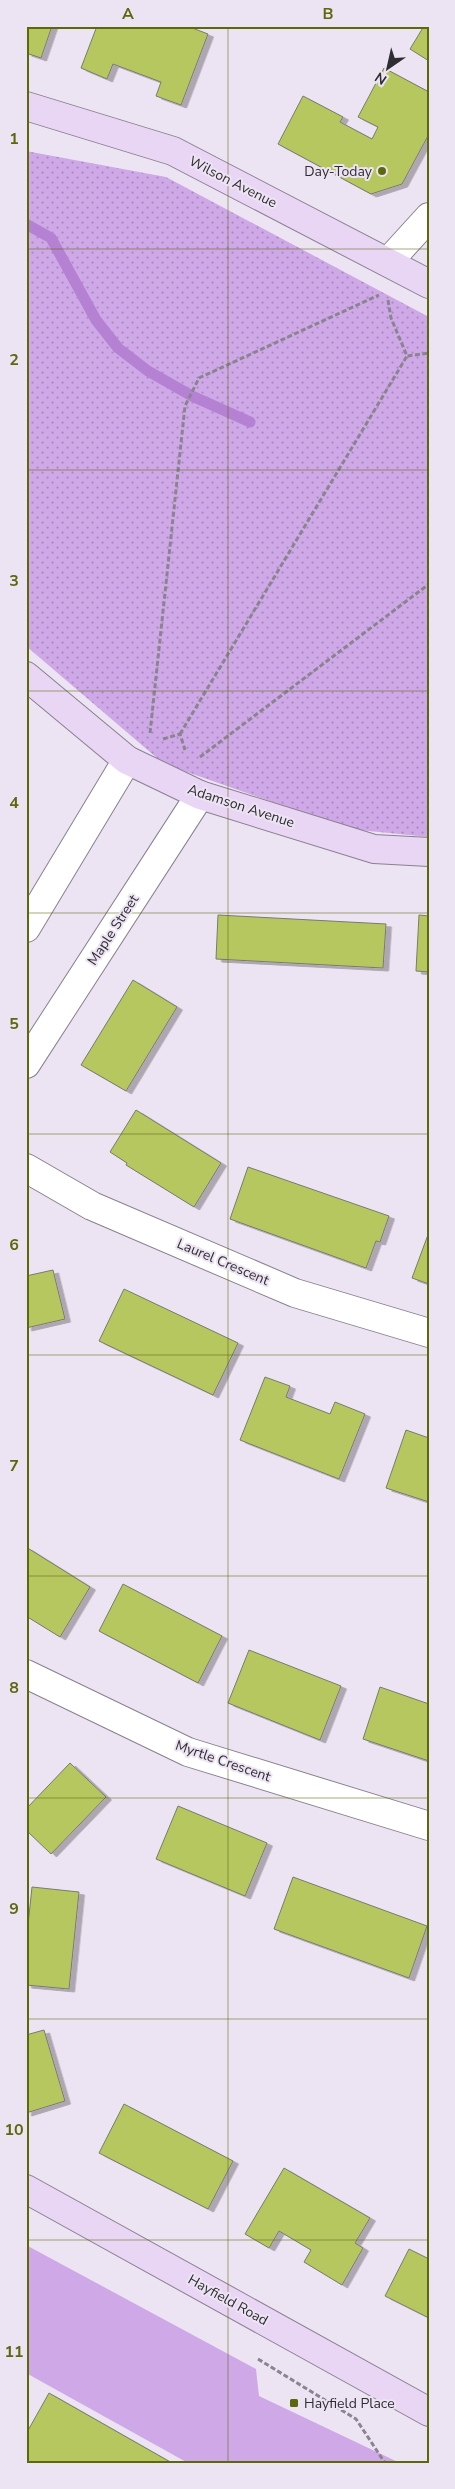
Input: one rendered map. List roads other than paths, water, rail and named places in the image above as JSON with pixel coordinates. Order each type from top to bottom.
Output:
[{"type":"street","name":"Wilson Avenue","points":[[26,106],[173,151],[429,284]]},
{"type":"street","points":[[388,262],[429,217]]},
{"type":"street","name":"Adamson Avenue","points":[[26,676],[127,760],[200,795],[374,849],[429,852]]},
{"type":"street","points":[[26,928],[127,760]]},
{"type":"street","name":"Maple Street","points":[[26,1064],[200,795]]},
{"type":"street","name":"Laurel Crescent","points":[[26,1168],[92,1206],[295,1292],[429,1334]]},
{"type":"street","name":"Myrtle Crescent","points":[[26,1674],[188,1752],[429,1826]]},
{"type":"street","name":"Hayfield Road","points":[[26,2189],[429,2412]]},
{"type":"waterway","points":[[26,224],[51,238],[96,320],[118,348],[148,371],[192,396],[250,422]]},
{"type":"place","name":"Day-Today","points":[[382,171]]},
{"type":"place","name":"Hayfield Place","points":[[294,2403]]}]
